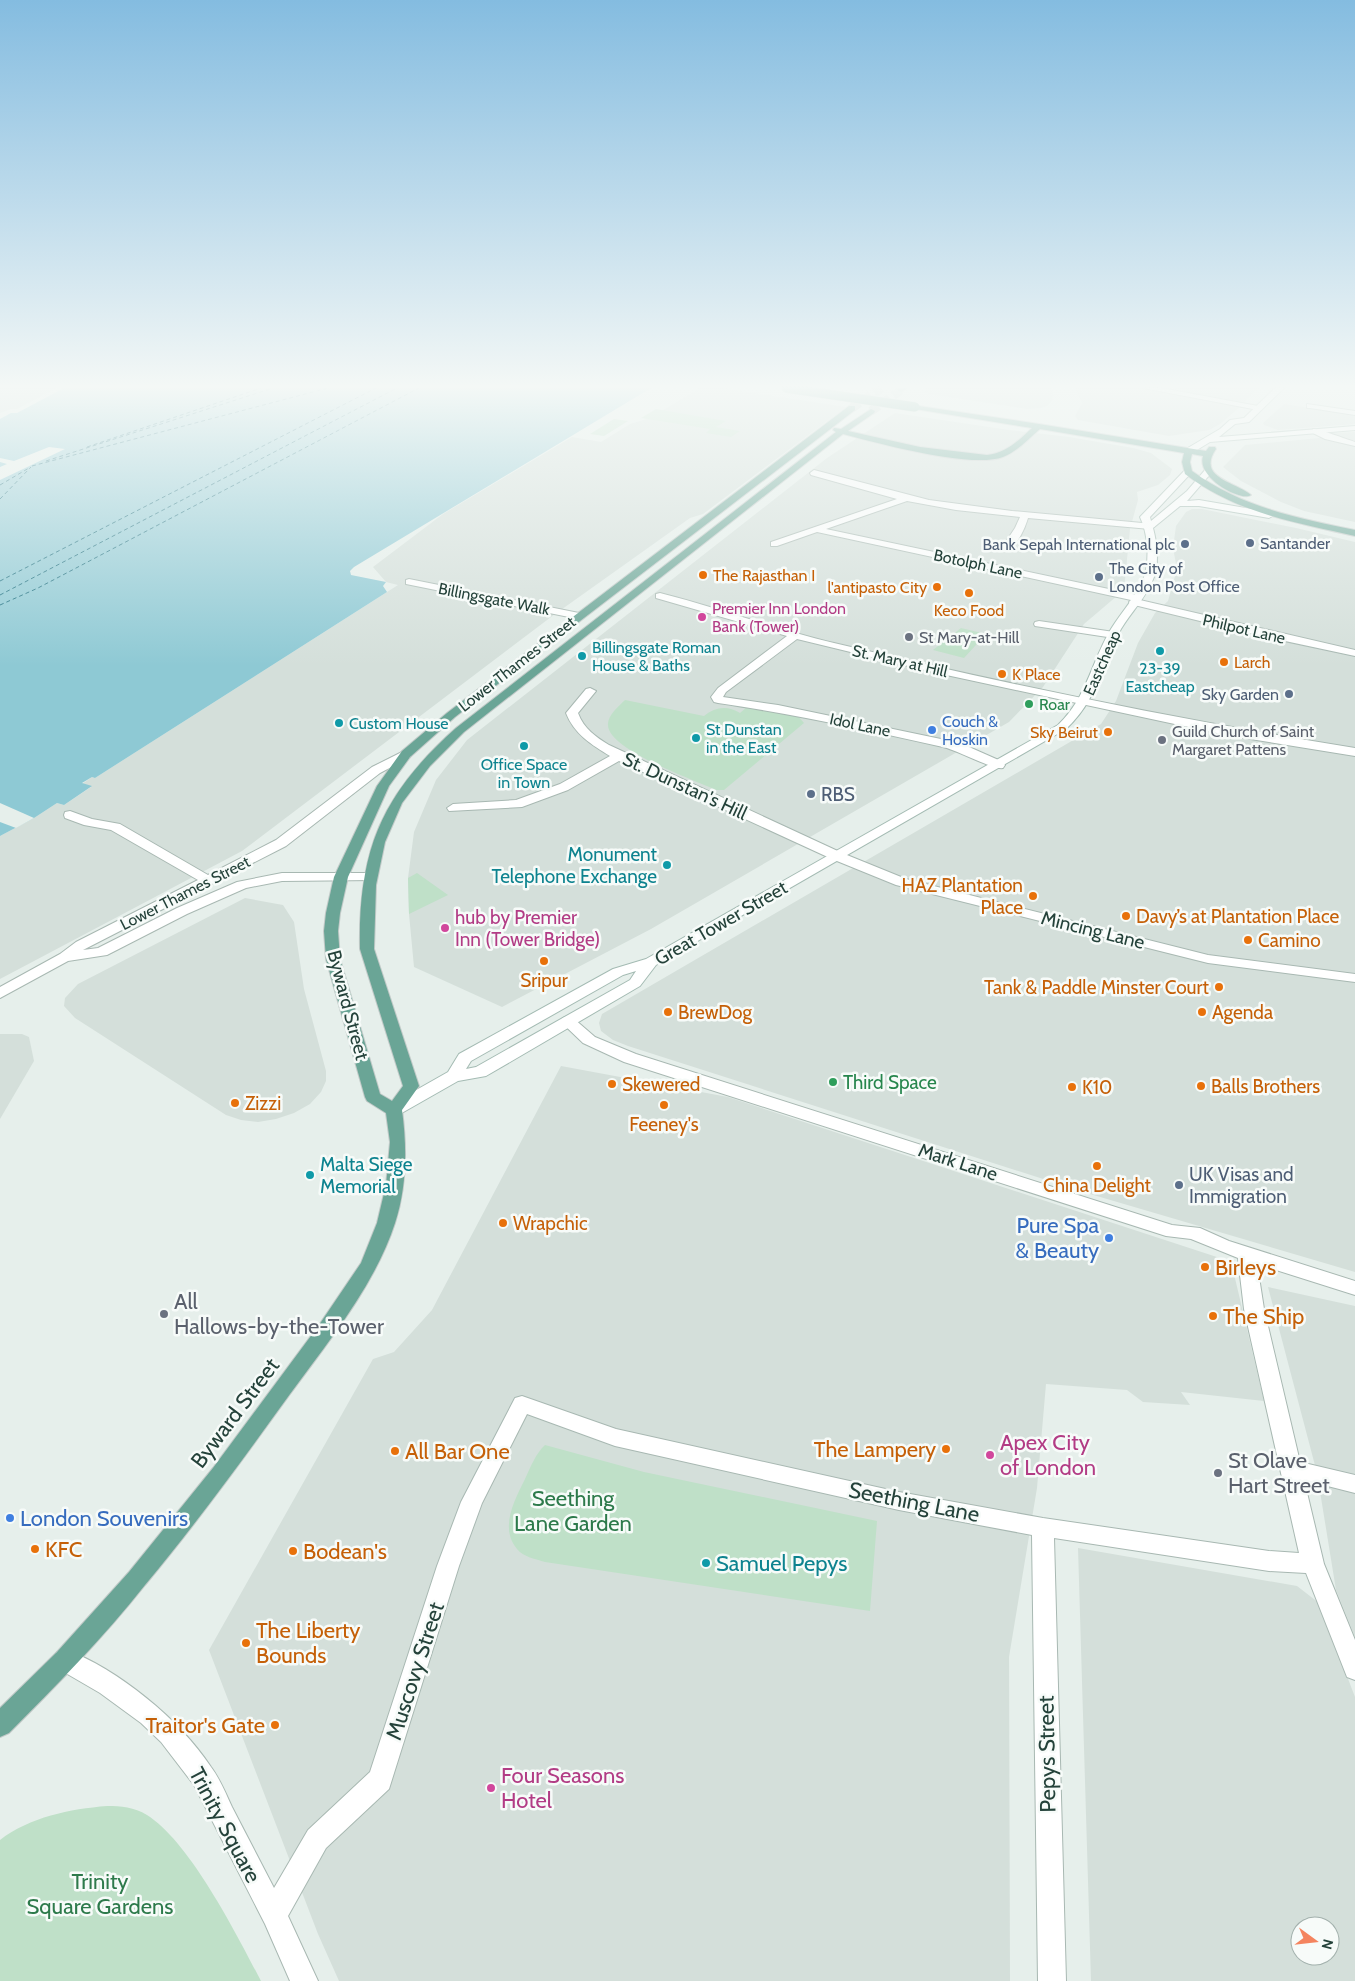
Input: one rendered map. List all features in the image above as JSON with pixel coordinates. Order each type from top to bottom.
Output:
[{"type":"main road","name":"Lower Thames Street","points":[[406,754],[451,715],[756,480]]},
{"type":"main road","name":"Lower Thames Street","points":[[406,787],[438,750],[460,730],[778,480]]},
{"type":"main road","points":[[1197,480],[1237,502],[1269,515],[1305,521],[1355,533]]},
{"type":"main road","points":[[1219,480],[1305,521]]},
{"type":"main road","name":"Byward Street","points":[[394,1110],[373,1097],[333,959],[330,931],[342,877],[383,786],[406,754]]},
{"type":"main road","name":"Byward Street","points":[[0,1725],[66,1660],[138,1579],[220,1474],[326,1330],[368,1265],[386,1223],[395,1184],[398,1142],[394,1110],[411,1086],[368,949],[366,926],[370,877],[389,817],[406,787]]},
{"type":"street","points":[[842,480],[908,498],[965,508],[1150,526],[1161,520],[1203,480]]},
{"type":"street","name":"Eastcheap","points":[[999,765],[1062,727],[1076,716],[1114,635],[1150,575],[1152,560],[1150,526],[1145,517],[1180,480]]},
{"type":"street","points":[[774,544],[908,498]]},
{"type":"street","points":[[1176,504],[1199,503],[1269,515]]},
{"type":"street","points":[[1008,546],[1020,528],[1025,515]]},
{"type":"street","name":"Botolph Lane","points":[[818,530],[1136,600]]},
{"type":"street","name":"Billingsgate Walk","points":[[409,582],[580,616]]},
{"type":"street","name":"St. Mary at Hill","points":[[660,596],[794,635],[937,670],[1084,702],[1266,738],[1355,752]]},
{"type":"street","name":"Philpot Lane","points":[[1136,600],[1266,634],[1355,653]]},
{"type":"street","points":[[1039,624],[1114,635]]},
{"type":"street","name":"Idol Lane","points":[[794,635],[722,690],[717,697],[718,700],[778,708],[960,747],[999,765]]},
{"type":"street","name":"St. Dunstan's Hill","points":[[590,691],[572,713],[574,721],[599,744],[619,756],[837,856]]},
{"type":"street","name":"Lower Thames Street","points":[[0,993],[65,957],[81,945],[207,880],[244,864],[281,843],[376,770],[406,754]]},
{"type":"street","points":[[453,808],[518,804],[564,787],[619,756]]},
{"type":"street","name":"Great Tower Street","points":[[394,1110],[454,1076],[480,1072],[635,983],[651,962],[999,765]]},
{"type":"street","points":[[70,815],[115,827],[207,880]]},
{"type":"street","name":"Mincing Lane","points":[[837,856],[901,882],[1208,958],[1355,978]]},
{"type":"street","name":"Lower Thames Street","points":[[65,957],[102,952],[182,911],[242,885],[282,877],[370,877]]},
{"type":"street","points":[[454,1076],[465,1058],[618,972],[651,962]]},
{"type":"street","name":"Mark Lane","points":[[568,1021],[589,1040],[630,1058],[1172,1230],[1194,1234],[1247,1254],[1355,1288]]},
{"type":"street","points":[[1247,1254],[1254,1309],[1313,1564],[1355,1669]]},
{"type":"street","name":"Seething Lane","points":[[522,1404],[615,1438],[899,1501],[1043,1526],[1269,1561],[1313,1564]]},
{"type":"street","name":"Muscovy Street","points":[[274,1915],[317,1839],[380,1780],[448,1566],[472,1502],[522,1404]]},
{"type":"street","points":[[1290,1468],[1355,1484]]},
{"type":"street","name":"Pepys Street","points":[[1043,1526],[1052,1981]]},
{"type":"street","name":"Trinity Square","points":[[66,1660],[115,1690],[150,1715],[170,1734],[203,1776],[274,1915],[304,1981]]},
{"type":"shaded area","points":[[499,480],[748,480],[703,514],[690,518],[551,617],[242,851],[0,979],[0,836],[57,803],[64,805],[91,787],[82,784],[92,777],[95,778],[398,585],[386,582],[373,567],[443,514]]},
{"type":"shaded area","points":[[798,480],[1163,480],[1158,485],[1137,492],[1138,500],[1130,529],[1124,590],[1084,624],[1043,687],[1009,722],[651,929],[502,1007],[414,967],[408,878],[414,832],[436,780],[467,740]]},
{"type":"shaded area","points":[[1355,480],[1355,522],[1304,511],[1281,502],[1241,481]]},
{"type":"shaded area","points":[[1192,509],[1202,509],[1296,528],[1355,542],[1355,1272],[1090,1194],[628,1046],[613,1040],[601,1031],[599,1023],[602,1014],[1101,724],[1116,701],[1138,643],[1155,613],[1168,601],[1177,569],[1173,548],[1176,526],[1186,512]]},
{"type":"shaded area","points":[[245,898],[283,905],[294,922],[304,989],[326,1071],[326,1081],[321,1092],[310,1104],[294,1113],[258,1122],[241,1120],[226,1115],[75,1018],[64,1006],[65,998],[78,984]]},
{"type":"shaded area","points":[[0,1034],[22,1034],[29,1037],[34,1061],[0,1119]]},
{"type":"shaded area","points":[[561,1066],[728,1097],[1226,1260],[1234,1274],[1264,1401],[1181,1392],[1190,1405],[1143,1402],[1127,1390],[1046,1384],[1037,1488],[1009,1657],[1010,1981],[339,1981],[318,1934],[209,1650],[373,1359],[394,1352],[432,1310]]},
{"type":"shaded area","points":[[1268,1287],[1355,1306],[1355,1637],[1336,1590],[1317,1473]]},
{"type":"shaded area","points":[[1078,1548],[1297,1586],[1319,1603],[1355,1697],[1355,1981],[1091,1981]]},
{"type":"green space","points":[[961,628],[986,634],[964,658],[933,650]]},
{"type":"green space","points":[[625,700],[704,716],[721,708],[735,710],[740,713],[747,707],[797,715],[804,723],[724,790],[716,790],[654,763],[622,744],[612,735],[608,725],[609,718]]},
{"type":"green space","points":[[417,873],[448,895],[409,914],[408,878]]},
{"type":"green space","name":"Seething Lane Garden","points":[[545,1445],[644,1472],[877,1521],[870,1611],[545,1562],[526,1556],[517,1549],[512,1541],[509,1532],[510,1514],[531,1466]]},
{"type":"green space","name":"Trinity Square Gardens","points":[[117,1806],[142,1812],[163,1828],[180,1846],[196,1867],[226,1915],[261,1981],[0,1981],[0,1840],[24,1825],[51,1815]]},
{"type":"water","points":[[0,480],[498,480],[350,571],[351,575],[386,582],[383,586],[387,592],[95,778],[92,777],[82,783],[92,786],[64,805],[57,803],[0,836]]},
{"type":"pier","points":[[0,803],[34,818],[16,828],[0,822]]},
{"type":"ferry route","points":[[0,485],[8,480]]},
{"type":"ferry route","points":[[0,499],[18,480]]},
{"type":"ferry route","points":[[0,581],[196,480]]},
{"type":"ferry route","points":[[0,595],[220,480]]},
{"type":"ferry route","points":[[0,605],[38,588],[243,480]]},
{"type":"place","name":"Santander","points":[[1250,543]]},
{"type":"place","name":"Bank Sepah International plc","points":[[1185,544]]},
{"type":"place","name":"The Rajasthan I","points":[[703,575]]},
{"type":"place","name":"The City of London Post Office","points":[[1099,577]]},
{"type":"place","name":"l'antipasto City","points":[[937,587]]},
{"type":"place","name":"Keco Food","points":[[969,593]]},
{"type":"place","name":"Premier Inn London Bank (Tower)","points":[[702,617]]},
{"type":"place","name":"St Mary-at-Hill","points":[[909,637]]},
{"type":"place","name":"23-39 Eastcheap","points":[[1160,651]]},
{"type":"place","name":"Billingsgate Roman House & Baths","points":[[582,656]]},
{"type":"place","name":"Larch","points":[[1224,662]]},
{"type":"place","name":"K Place","points":[[1002,674]]},
{"type":"place","name":"Sky Garden","points":[[1289,694]]},
{"type":"place","name":"Roar","points":[[1029,704]]},
{"type":"place","name":"Custom House","points":[[339,723]]},
{"type":"place","name":"Couch & Hoskin","points":[[932,730]]},
{"type":"place","name":"Sky Beirut","points":[[1108,732]]},
{"type":"place","name":"St Dunstan in the East","points":[[696,738]]},
{"type":"place","name":"Guild Church of Saint Margaret Pattens","points":[[1162,740]]},
{"type":"place","name":"Office Space in Town","points":[[524,746]]},
{"type":"place","name":"RBS","points":[[811,794]]},
{"type":"place","name":"Monument Telephone Exchange","points":[[667,865]]},
{"type":"place","name":"HAZ Plantation Place","points":[[1033,896]]},
{"type":"place","name":"Davy’s at Plantation Place","points":[[1126,916]]},
{"type":"place","name":"hub by Premier Inn (Tower Bridge)","points":[[445,928]]},
{"type":"place","name":"Camino","points":[[1248,940]]},
{"type":"place","name":"Sripur","points":[[544,961]]},
{"type":"place","name":"Tank & Paddle Minster Court","points":[[1219,987]]},
{"type":"place","name":"BrewDog","points":[[668,1012]]},
{"type":"place","name":"Agenda","points":[[1202,1012]]},
{"type":"place","name":"Third Space","points":[[833,1082]]},
{"type":"place","name":"Skewered","points":[[612,1084]]},
{"type":"place","name":"Balls Brothers","points":[[1201,1086]]},
{"type":"place","name":"K10","points":[[1072,1087]]},
{"type":"place","name":"Zizzi","points":[[235,1103]]},
{"type":"place","name":"Feeney's","points":[[664,1105]]},
{"type":"place","name":"China Delight","points":[[1097,1166]]},
{"type":"place","name":"Malta Siege Memorial","points":[[310,1175]]},
{"type":"place","name":"UK Visas and Immigration","points":[[1179,1185]]},
{"type":"place","name":"Wrapchic","points":[[503,1223]]},
{"type":"place","name":"Pure Spa & Beauty","points":[[1109,1238]]},
{"type":"place","name":"Birleys","points":[[1205,1267]]},
{"type":"place","name":"All Hallows-by-the-Tower","points":[[164,1314]]},
{"type":"place","name":"The Ship","points":[[1213,1316]]},
{"type":"place","name":"The Lampery","points":[[946,1449]]},
{"type":"place","name":"All Bar One","points":[[395,1451]]},
{"type":"place","name":"Apex City of London","points":[[990,1455]]},
{"type":"place","name":"St Olave Hart Street","points":[[1218,1473]]},
{"type":"place","name":"London Souvenirs","points":[[10,1518]]},
{"type":"place","name":"KFC","points":[[35,1549]]},
{"type":"place","name":"Bodean's","points":[[293,1551]]},
{"type":"place","name":"Samuel Pepys","points":[[706,1563]]},
{"type":"place","name":"The Liberty Bounds","points":[[246,1643]]},
{"type":"place","name":"Traitor's Gate","points":[[275,1725]]},
{"type":"place","name":"Four Seasons Hotel","points":[[491,1788]]}]
